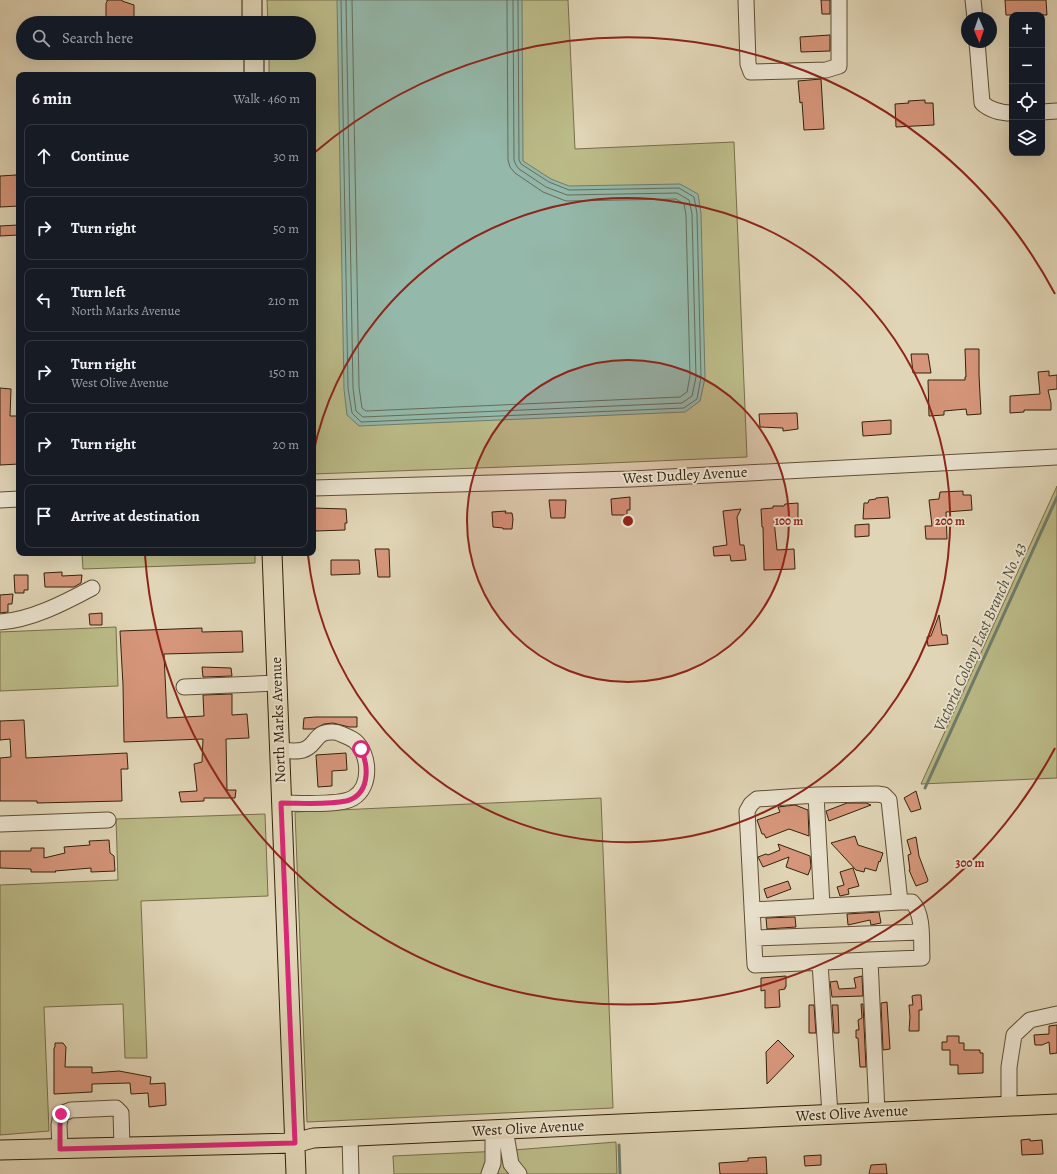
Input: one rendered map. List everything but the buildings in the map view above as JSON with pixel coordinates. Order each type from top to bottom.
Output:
[{"type":"main road","points":[[252,0],[252,16]]},
{"type":"main road","points":[[254,60],[254,72]]},
{"type":"main road","name":"North Marks Avenue","points":[[272,556],[296,1174]]},
{"type":"main road","name":"West Olive Avenue","points":[[0,1150],[295,1143],[313,1138],[350,1136],[1057,1104]]},
{"type":"street","points":[[746,0],[748,64],[751,72],[826,70],[839,66],[839,0]]},
{"type":"street","points":[[973,0],[974,12]]},
{"type":"street","points":[[977,48],[982,103],[988,108],[1009,113]]},
{"type":"street","points":[[1045,112],[1057,111]]},
{"type":"street","name":"West Dudley Avenue","points":[[316,488],[631,479],[1057,457]]},
{"type":"street","points":[[0,500],[16,499]]},
{"type":"street","points":[[0,622],[10,622],[53,607],[92,588]]},
{"type":"street","points":[[184,687],[276,683]]},
{"type":"street","points":[[279,751],[304,750],[313,744],[318,736],[325,732],[334,732],[355,741],[361,749],[364,757],[366,774],[365,784],[361,791],[354,797],[347,800],[332,802],[281,803]]},
{"type":"street","points":[[752,910],[912,902],[917,906],[920,913],[922,958],[755,965],[754,938],[752,910],[747,810],[757,799],[816,795],[877,794],[884,795],[889,800],[900,902]]},
{"type":"street","points":[[816,795],[822,906]]},
{"type":"street","points":[[0,824],[108,820]]},
{"type":"street","points":[[754,938],[920,932]]},
{"type":"street","points":[[870,960],[877,1112]]},
{"type":"street","points":[[820,963],[830,1114]]},
{"type":"street","points":[[1009,1106],[1010,1067],[1014,1035],[1030,1020],[1057,1014]]},
{"type":"street","points":[[60,1149],[61,1114],[71,1110],[116,1108],[121,1113],[122,1147]]},
{"type":"street","points":[[489,1174],[493,1163],[499,1130]]},
{"type":"street","points":[[499,1130],[511,1164],[519,1174]]},
{"type":"street","points":[[350,1136],[351,1174]]},
{"type":"green space","points":[[267,0],[568,0],[575,149],[734,142],[747,457],[316,474],[316,72],[269,72],[269,60],[316,60],[316,16],[268,16]]},
{"type":"green space","points":[[1057,486],[1057,778],[921,784]]},
{"type":"green space","points":[[82,556],[255,556],[255,563],[83,569]]},
{"type":"green space","points":[[116,627],[118,686],[0,691],[0,632]]},
{"type":"green space","points":[[601,798],[613,1108],[307,1122],[295,812]]},
{"type":"green space","points":[[265,814],[268,896],[141,901],[147,1058],[125,1058],[123,1004],[44,1007],[49,1131],[0,1135],[0,885],[118,880],[116,819]]},
{"type":"green space","points":[[616,1142],[617,1174],[394,1174],[393,1156],[501,1151]]},
{"type":"water","points":[[337,0],[522,0],[523,161],[551,179],[569,186],[680,184],[698,194],[701,213],[705,378],[700,401],[685,412],[359,426],[347,415],[344,389]]},
{"type":"waterway","name":"Victoria Colony East Branch No. 43","points":[[925,788],[1057,497]]},
{"type":"waterway","name":"Victoria Colony East Branch No. 43","points":[[619,1145],[620,1174]]},
{"type":"route","points":[[61,1114],[60,1149],[295,1143],[281,803],[332,802],[347,800],[354,797],[361,791],[365,784],[366,774],[364,757],[361,749]]}]
